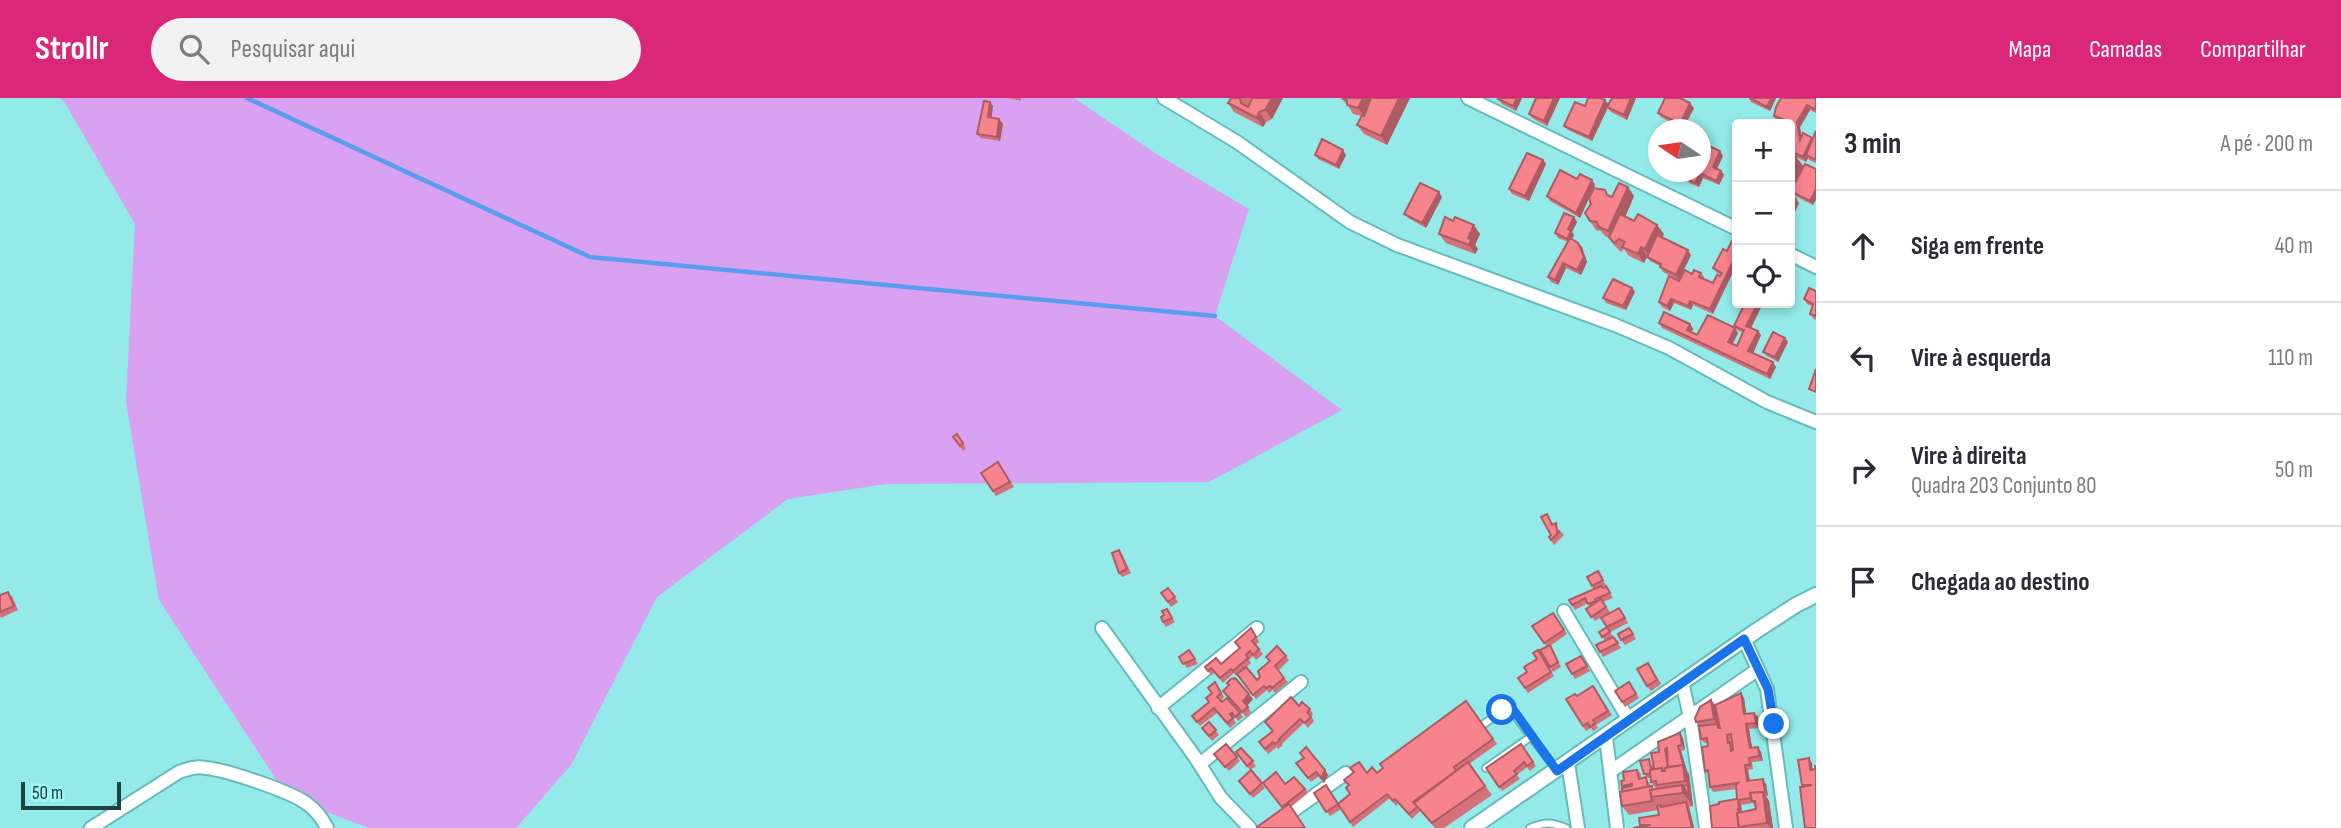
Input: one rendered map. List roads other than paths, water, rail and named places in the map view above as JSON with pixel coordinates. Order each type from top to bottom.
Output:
[{"type":"street","points":[[1164,98],[1271,165],[1350,222],[1397,245],[1615,325],[1669,348],[1767,402],[1816,422]]},
{"type":"street","points":[[1468,98],[1732,227]]},
{"type":"street","points":[[1795,256],[1816,267]]},
{"type":"street","points":[[1472,828],[1744,639],[1816,595]]},
{"type":"street","points":[[1564,611],[1629,720]]},
{"type":"street","points":[[1102,628],[1226,804],[1250,828]]},
{"type":"street","points":[[1158,708],[1257,628]]},
{"type":"street","points":[[1744,639],[1768,689],[1786,828]]},
{"type":"street","points":[[1611,771],[1757,670]]},
{"type":"street","points":[[1200,764],[1301,682]]},
{"type":"street","points":[[1682,682],[1690,717],[1706,828]]},
{"type":"street","points":[[1606,737],[1617,828]]},
{"type":"street","points":[[91,828],[179,772],[205,767],[299,799],[318,813],[327,828]]},
{"type":"street","points":[[1563,767],[1578,828]]},
{"type":"street","points":[[1269,828],[1346,773]]},
{"type":"lane","points":[[1473,732],[1502,710],[1508,709],[1515,712],[1532,736],[1563,767]]},
{"type":"lane","points":[[1486,768],[1532,736]]},
{"type":"lane","points":[[1530,828],[1546,822],[1566,828]]},
{"type":"waterway","points":[[247,98],[590,257],[1215,316]]}]
